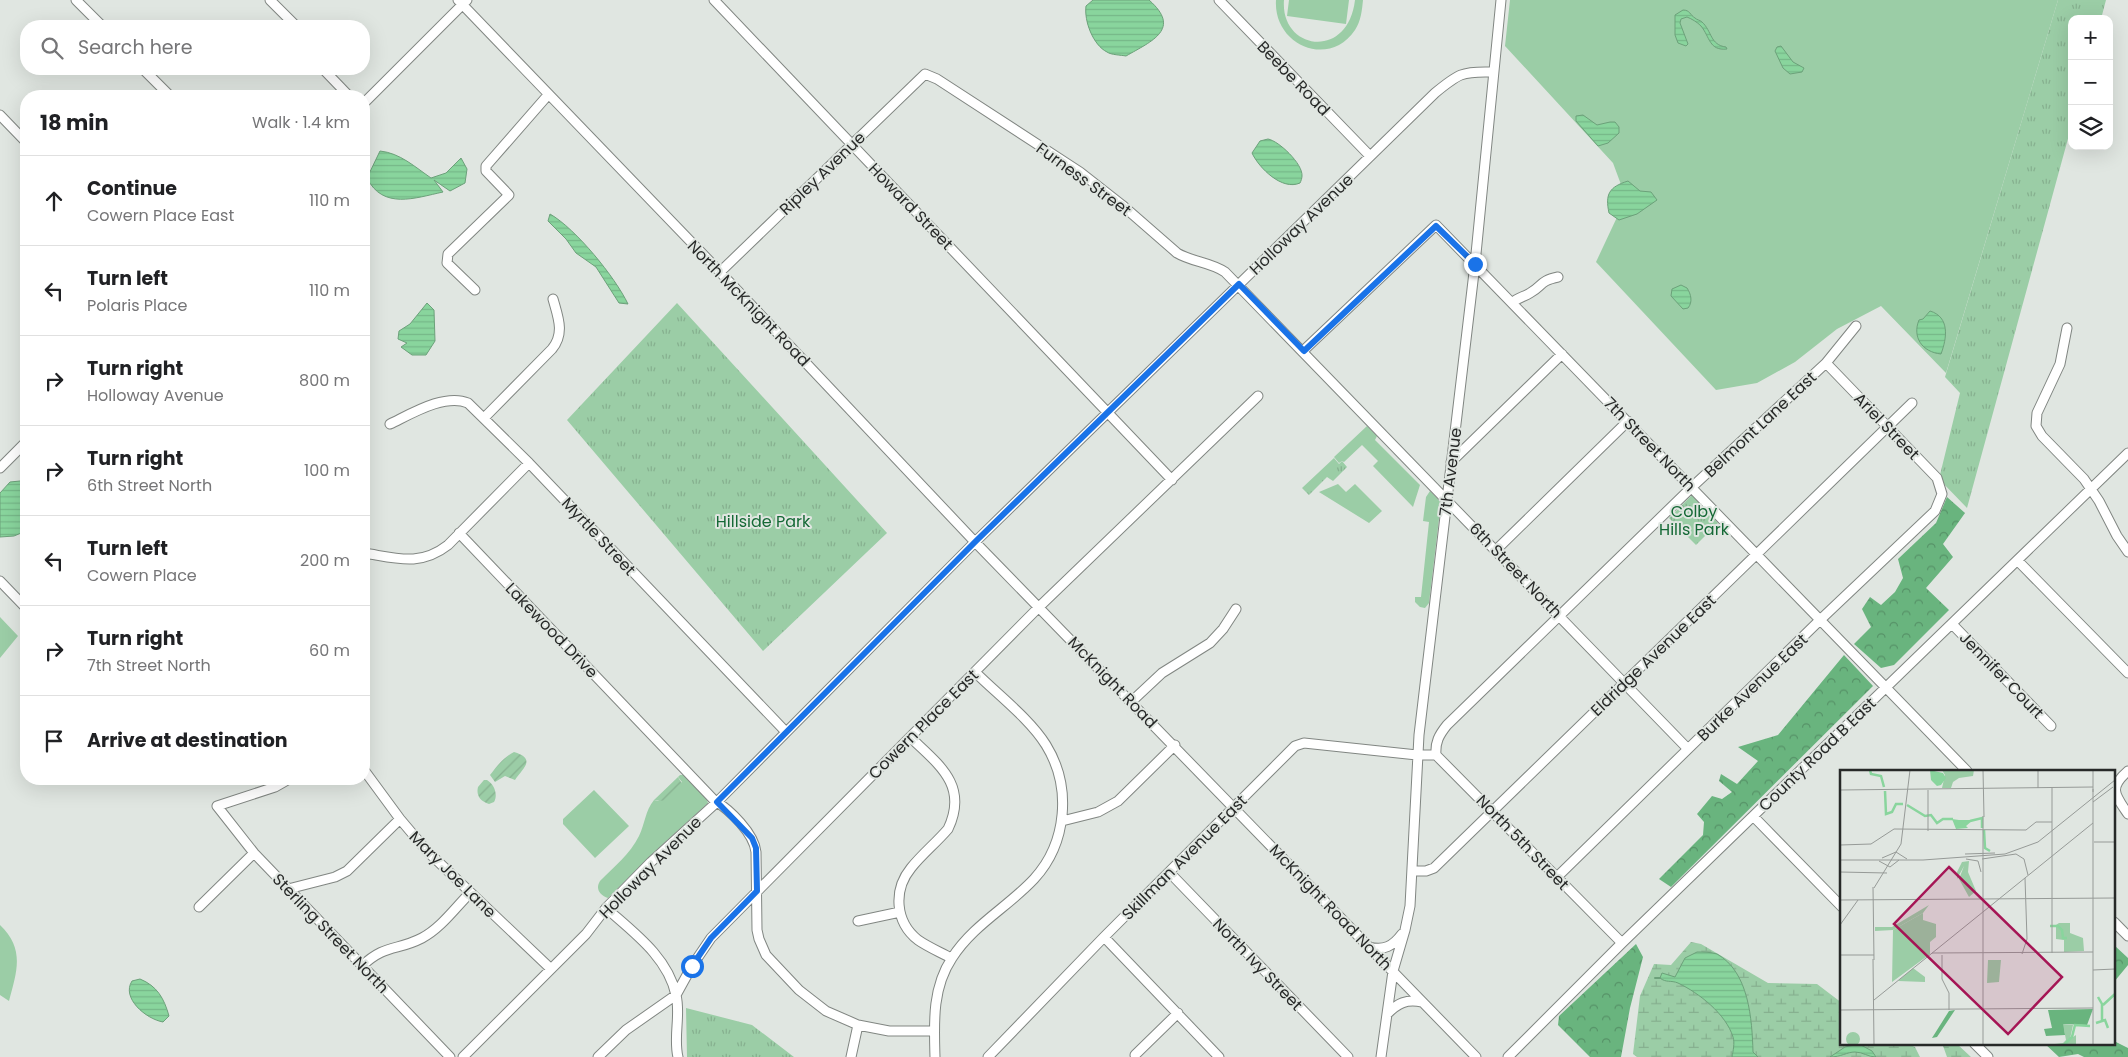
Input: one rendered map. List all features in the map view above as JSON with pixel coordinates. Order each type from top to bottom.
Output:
[{"type":"street","points":[[76,0],[96,20]]},
{"type":"street","points":[[270,0],[290,20]]},
{"type":"street","name":"Howard Street","points":[[714,0],[1108,412]]},
{"type":"street","name":"Beebe Road","points":[[1219,0],[1370,156]]},
{"type":"street","name":"7th Avenue","points":[[1380,1057],[1393,972],[1406,930],[1412,871],[1418,755],[1475,264],[1492,72],[1501,0]]},
{"type":"street","points":[[370,96],[462,2]]},
{"type":"street","name":"North McKnight Road","points":[[462,2],[548,95],[720,272],[1039,608]]},
{"type":"street","name":"Holloway Avenue","points":[[464,1057],[586,934],[606,908],[650,862],[717,802],[975,542],[1435,93],[1457,75],[1492,72]]},
{"type":"street","name":"Ripley Avenue","points":[[720,272],[925,74]]},
{"type":"street","name":"Furness Street","points":[[925,74],[1080,172],[1122,205],[1176,253],[1186,259],[1214,265],[1239,284]]},
{"type":"street","points":[[149,75],[164,90]]},
{"type":"street","points":[[329,75],[343,90]]},
{"type":"street","points":[[475,290],[447,263],[446,258],[509,195],[486,171],[486,166],[548,95]]},
{"type":"street","points":[[0,115],[20,136]]},
{"type":"street","name":"7th Street North","points":[[1304,351],[1436,226],[1628,421],[1965,770]]},
{"type":"street","points":[[1512,302],[1530,293],[1546,279],[1558,277]]},
{"type":"street","name":"6th Street North","points":[[1239,284],[1688,749]]},
{"type":"street","points":[[484,418],[558,341],[560,328],[553,299]]},
{"type":"street","name":"Belmont Lane East","points":[[1436,755],[1435,746],[1438,737],[1447,725],[1692,488],[1826,362],[1856,326]]},
{"type":"street","points":[[2067,328],[2060,364],[2036,413],[2036,426],[2042,436],[2100,501],[2117,536],[2128,552]]},
{"type":"street","points":[[1451,462],[1562,354]]},
{"type":"street","name":"Ariel Street","points":[[1826,362],[1937,478],[1942,494]]},
{"type":"street","name":"Cowern Place East","points":[[598,1057],[626,1030],[676,995],[692,966],[711,938],[1039,608],[1258,396]]},
{"type":"street","name":"Myrtle Street","points":[[390,424],[448,399],[462,400],[468,403],[529,463],[786,732]]},
{"type":"street","name":"Eldridge Avenue East","points":[[1412,871],[1426,871],[1434,868],[1912,403]]},
{"type":"street","points":[[1108,412],[1172,480]]},
{"type":"street","points":[[1496,550],[1628,421]]},
{"type":"street","points":[[0,468],[20,448]]},
{"type":"street","name":"County Road B East","points":[[1508,1057],[1622,943],[2128,453]]},
{"type":"street","points":[[370,554],[406,559],[425,558],[438,552],[460,533],[529,463]]},
{"type":"street","name":"Burke Avenue East","points":[[1557,877],[1820,620],[1935,511],[1942,494]]},
{"type":"street","name":"Lakewood Drive","points":[[460,533],[752,838],[756,848],[757,930],[766,955],[813,1002],[838,1017],[858,1026],[889,1031],[934,1031]]},
{"type":"street","points":[[2018,561],[2128,673]]},
{"type":"street","points":[[0,581],[20,602]]},
{"type":"street","name":"McKnight Road","points":[[1039,608],[1186,758]]},
{"type":"street","points":[[1131,702],[1162,673],[1210,643],[1223,629],[1236,609]]},
{"type":"street","name":"Jennifer Court","points":[[1952,624],[2051,726]]},
{"type":"street","points":[[934,1057],[936,998],[940,983],[951,958],[973,932],[1033,880],[1055,847],[1062,821],[1060,779],[1046,745],[1030,726],[975,672]]},
{"type":"street","points":[[910,737],[945,772],[953,787],[955,803],[952,820],[948,828],[906,874],[900,891],[900,912],[903,921],[913,936],[951,958]]},
{"type":"street","name":"Skillman Avenue East","points":[[988,1057],[1234,806],[1300,744],[1309,743],[1418,755]]},
{"type":"street","points":[[1062,821],[1098,812],[1118,801],[1175,745]]},
{"type":"street","points":[[1418,755],[1436,755]]},
{"type":"street","name":"North 5th Street","points":[[1436,755],[1622,943]]},
{"type":"street","name":"McKnight Road North","points":[[1186,758],[1476,1057]]},
{"type":"street","points":[[2116,785],[2118,780],[2128,771]]},
{"type":"street","name":"Mary Joe Lane","points":[[370,778],[400,819],[427,851],[551,969]]},
{"type":"street","name":"Sterling Street North","points":[[278,785],[217,806],[254,853],[450,1057]]},
{"type":"street","points":[[2116,793],[2117,798],[2128,814]]},
{"type":"street","points":[[1753,816],[1840,905]]},
{"type":"street","points":[[288,889],[335,877],[348,871],[400,819]]},
{"type":"street","points":[[199,907],[254,853]]},
{"type":"street","name":"North Ivy Street","points":[[1169,872],[1348,1057]]},
{"type":"street","points":[[362,966],[383,950],[415,941],[427,935],[470,893]]},
{"type":"street","points":[[606,908],[646,944],[664,967],[676,995],[676,1043],[678,1057]]},
{"type":"street","points":[[858,921],[900,912]]},
{"type":"street","points":[[2116,924],[2128,936]]},
{"type":"street","points":[[1369,947],[1376,949],[1394,944],[1406,930]]},
{"type":"street","points":[[1104,937],[1178,1012],[1219,1057]]},
{"type":"street","points":[[1386,1015],[1397,1004],[1405,1001],[1422,1002]]},
{"type":"street","points":[[1135,1055],[1178,1012]]},
{"type":"street","points":[[851,1057],[858,1026]]},
{"type":"street","points":[[1975,1044],[1988,1057]]},
{"type":"green space","points":[[1276,0],[1284,0],[1286,17],[1292,30],[1303,38],[1315,42],[1328,40],[1340,33],[1350,20],[1355,0],[1363,0],[1362,12],[1355,30],[1344,42],[1331,48],[1318,50],[1293,40],[1283,29],[1277,16]]},
{"type":"green space","points":[[1289,0],[1349,0],[1346,24],[1287,16]]},
{"type":"green space","points":[[1510,0],[2058,0],[1946,373],[1881,306],[1837,329],[1795,362],[1757,383],[1716,390],[1596,262],[1626,198],[1613,163],[1505,46]]},
{"type":"green space","points":[[2058,0],[2106,0],[2102,15],[2068,15],[2068,139],[1967,508],[1939,479],[1960,393],[1945,377]]},
{"type":"green space","name":"Hillside Park","points":[[677,303],[887,533],[763,651],[567,420]]},
{"type":"green space","points":[[1367,426],[1377,436],[1375,440],[1420,485],[1413,507],[1373,466],[1378,461],[1362,445],[1344,462],[1339,463],[1334,457]]},
{"type":"green space","points":[[1334,458],[1339,464],[1342,461],[1347,467],[1333,481],[1327,477],[1309,495],[1302,488]]},
{"type":"green space","points":[[1338,484],[1346,492],[1355,484],[1382,511],[1369,523],[1319,492]]},
{"type":"green space","points":[[1430,491],[1441,502],[1429,603],[1425,608],[1420,607],[1415,602],[1415,597],[1421,597],[1429,522],[1423,521],[1426,497]]},
{"type":"green space","name":"Colby Hills Park","points":[[1692,495],[1718,523],[1696,545],[1669,518]]},
{"type":"green space","points":[[1947,497],[1965,513],[1943,544],[1953,557],[1926,588],[1949,610],[1894,665],[1881,668],[1854,644],[1871,627],[1862,609],[1870,597],[1881,605],[1895,592],[1903,578],[1898,559],[1936,523]]},
{"type":"green space","points":[[0,617],[18,636],[0,658]]},
{"type":"green space","points":[[1844,655],[1873,686],[1671,887],[1659,879],[1703,835],[1704,822],[1697,814],[1712,796],[1722,799],[1732,792],[1719,781],[1721,774],[1737,784],[1758,761],[1738,747],[1778,735]]},
{"type":"green space","points":[[514,752],[525,758],[526,765],[524,769],[515,780],[505,776],[495,782],[490,775],[504,759]]},
{"type":"green space","points":[[684,775],[706,797],[708,803],[651,855],[608,898],[603,895],[598,889],[600,881],[635,843],[654,800],[658,801],[682,782],[678,777]]},
{"type":"green space","points":[[678,777],[684,787],[678,794],[663,801],[654,800]]},
{"type":"green space","points":[[484,780],[487,780],[494,787],[496,793],[494,802],[489,804],[478,795],[478,787]]},
{"type":"green space","points":[[594,790],[629,826],[595,858],[563,824],[563,819]]},
{"type":"green space","points":[[0,925],[8,934],[16,952],[16,970],[9,1001],[0,995]]},
{"type":"green space","points":[[1691,942],[1701,944],[1768,983],[1817,984],[1840,1001],[1840,1044],[1908,1044],[1915,1047],[1920,1057],[1637,1057],[1633,1054],[1640,996],[1654,964],[1671,965]]},
{"type":"green space","points":[[1636,944],[1643,957],[1630,1008],[1621,1057],[1590,1057],[1558,1025],[1559,1016]]},
{"type":"green space","points":[[2116,947],[2128,958],[2128,965],[2116,980]]},
{"type":"green space","points":[[686,1008],[752,1025],[794,1057],[687,1057]]},
{"type":"green space","points":[[2116,1042],[2128,1048],[2128,1057],[2084,1057],[2078,1054],[2059,1057],[2045,1044],[2116,1044]]},
{"type":"green space","points":[[1942,1044],[1957,1044],[1971,1057],[1947,1057]]},
{"type":"shaded area","points":[[1093,0],[1149,0],[1159,10],[1163,19],[1163,27],[1160,33],[1153,39],[1126,56],[1109,53],[1098,44],[1090,32],[1086,19],[1086,6]]},
{"type":"shaded area","points":[[1683,10],[1702,22],[1714,41],[1727,49],[1713,46],[1701,26],[1687,17],[1681,19],[1680,23],[1688,44],[1686,46],[1678,43],[1675,35],[1675,15]]},
{"type":"shaded area","points":[[1781,46],[1793,62],[1804,68],[1802,72],[1790,74],[1783,68],[1775,51],[1777,47]]},
{"type":"shaded area","points":[[1583,115],[1597,125],[1615,122],[1619,127],[1619,133],[1608,143],[1598,146],[1576,121],[1576,116]]},
{"type":"shaded area","points":[[1268,139],[1278,144],[1290,154],[1299,165],[1302,177],[1300,183],[1293,185],[1279,181],[1272,177],[1255,159],[1252,153],[1260,141]]},
{"type":"shaded area","points":[[380,151],[401,158],[431,178],[446,173],[461,158],[467,169],[465,183],[450,191],[434,180],[443,192],[411,199],[391,198],[382,195],[370,182],[370,172]]},
{"type":"shaded area","points":[[1628,181],[1640,191],[1651,192],[1657,200],[1637,214],[1619,220],[1609,213],[1608,196],[1616,186]]},
{"type":"shaded area","points":[[550,214],[571,231],[594,254],[628,304],[619,303],[596,267],[576,253],[566,239],[548,221]]},
{"type":"shaded area","points":[[1681,285],[1687,288],[1691,298],[1688,308],[1683,309],[1671,296],[1672,289]]},
{"type":"shaded area","points":[[427,303],[434,310],[435,341],[426,355],[412,355],[401,347],[407,343],[398,339],[399,331],[410,324]]},
{"type":"shaded area","points":[[1930,311],[1941,318],[1944,323],[1945,341],[1941,354],[1934,353],[1924,347],[1918,338],[1917,326],[1919,320],[1923,319]]},
{"type":"shaded area","points":[[20,481],[20,534],[0,537],[0,493],[10,482]]},
{"type":"shaded area","points":[[1697,952],[1717,954],[1728,962],[1736,972],[1747,997],[1753,1052],[1758,1057],[1732,1057],[1733,1037],[1718,1012],[1703,998],[1686,987],[1660,978],[1662,973],[1675,977],[1685,958]]},
{"type":"shaded area","points":[[140,979],[151,985],[162,998],[169,1016],[163,1022],[149,1017],[132,1001],[129,988],[132,981]]},
{"type":"shaded area","points":[[1859,1044],[1872,1051],[1876,1057],[1855,1052],[1830,1057],[1845,1047]]},
{"type":"waterway","points":[[1655,978],[1660,978]]},
{"type":"route","points":[[692,966],[711,938],[757,891],[755,844],[748,832],[717,802],[975,542],[1239,284],[1304,351],[1436,226],[1475,264]]}]
